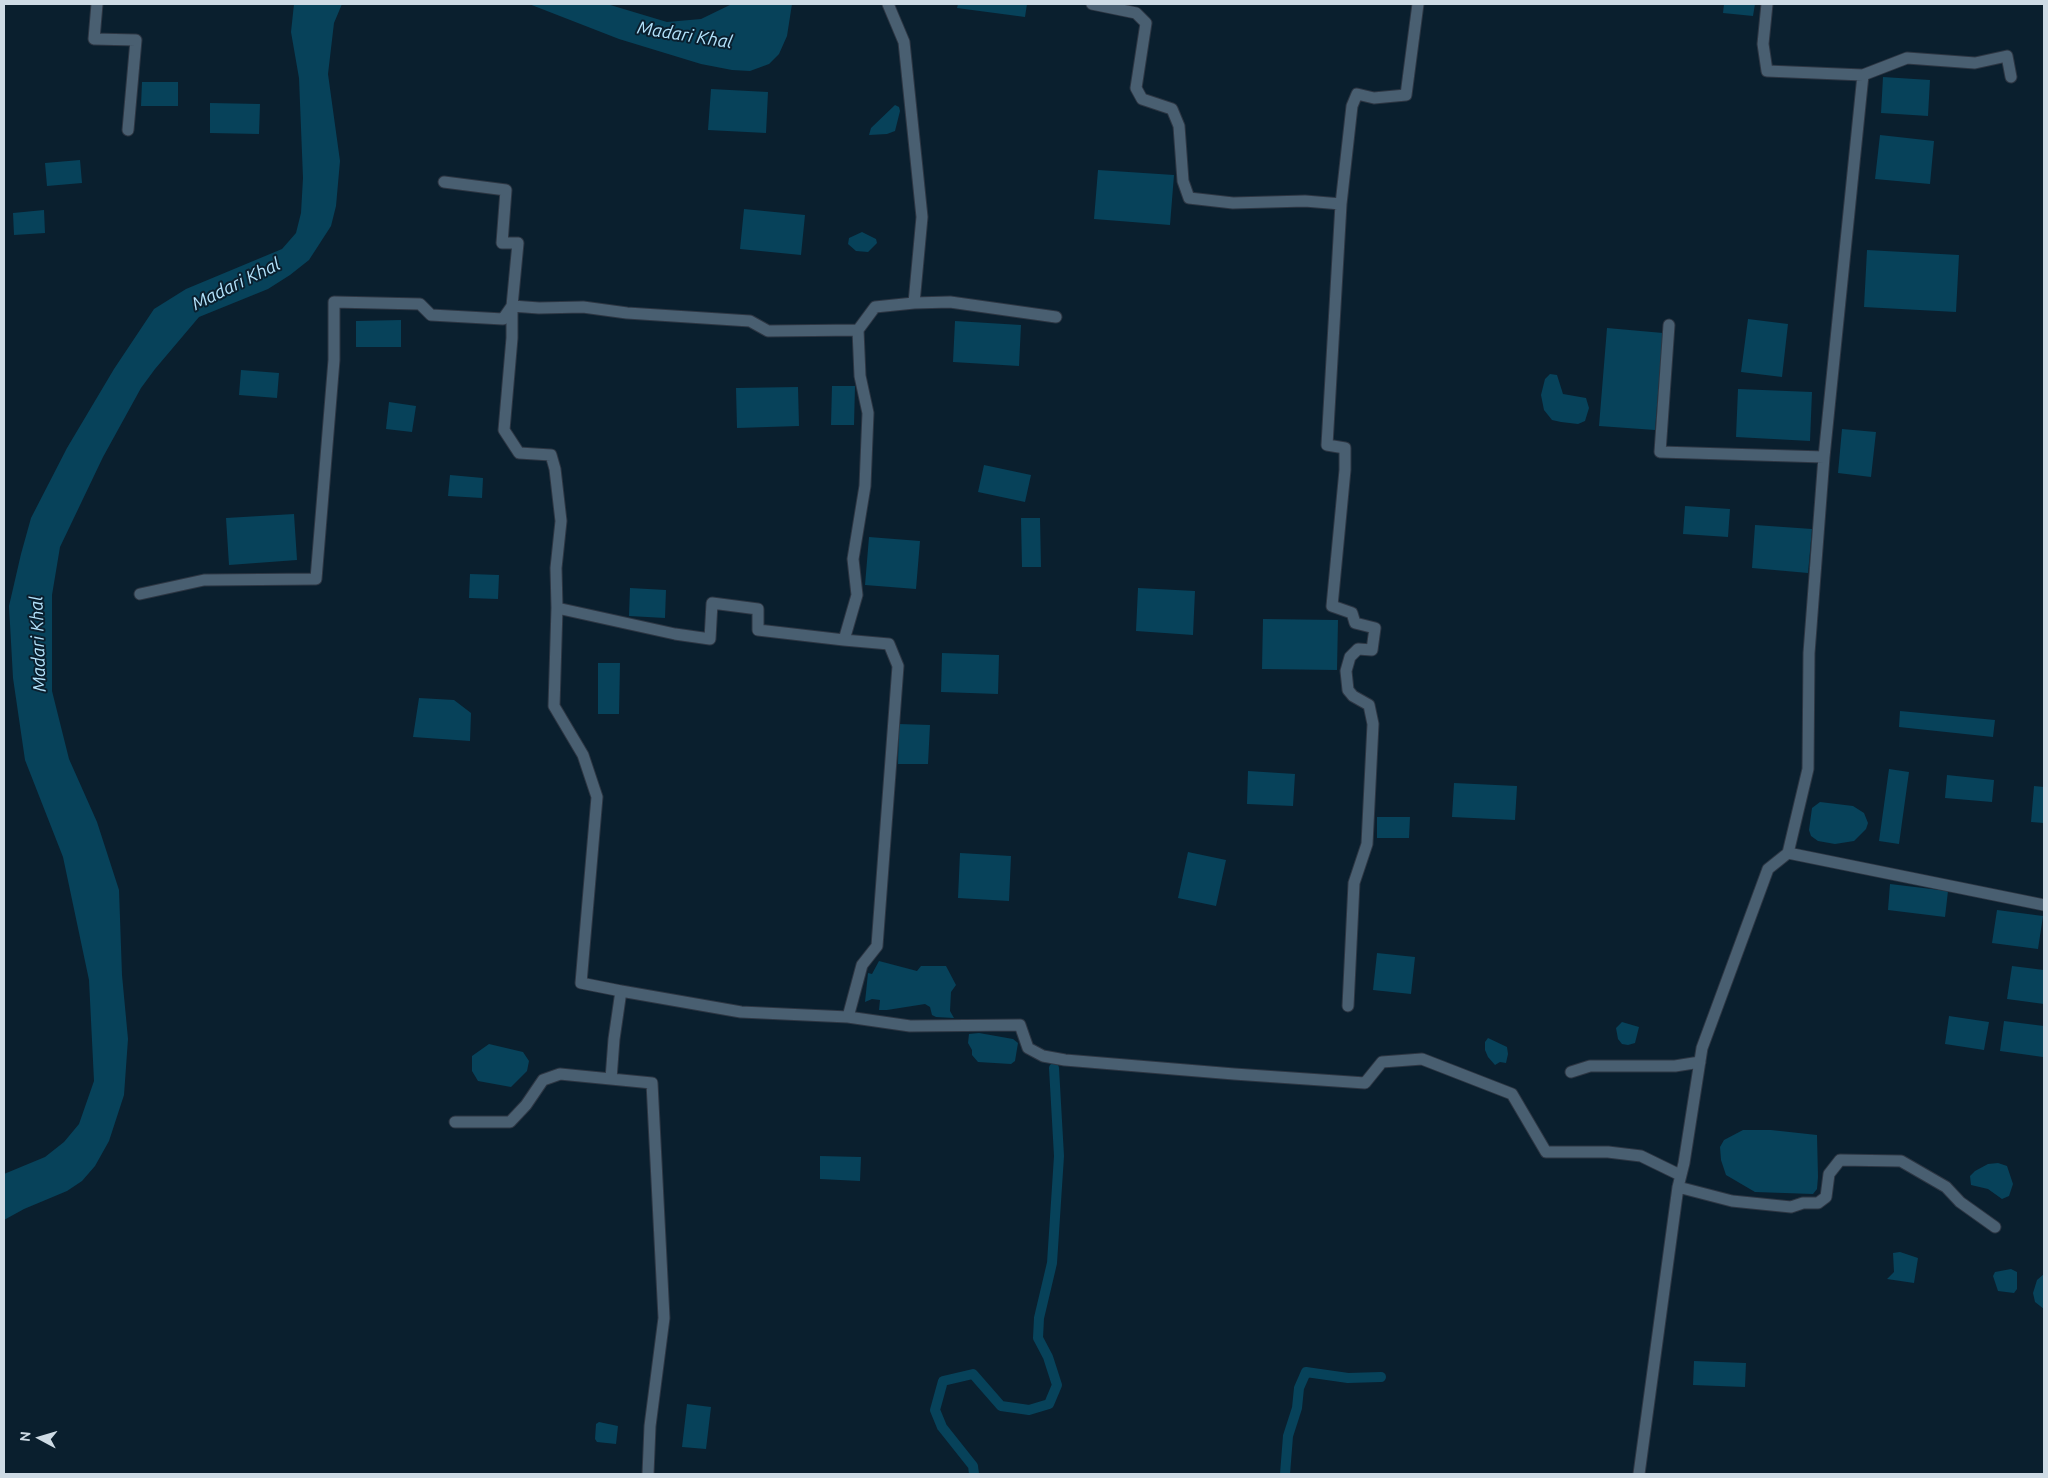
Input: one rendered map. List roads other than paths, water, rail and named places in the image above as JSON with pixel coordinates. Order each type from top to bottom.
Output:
[{"type":"street","points":[[97,4],[94,39],[136,40],[128,130]]},
{"type":"street","points":[[888,4],[904,42],[922,217],[914,303]]},
{"type":"street","points":[[1092,4],[1136,13],[1146,23],[1136,88],[1142,99],[1172,109],[1179,126],[1183,181],[1189,198],[1208,202],[1233,203],[1305,201],[1341,204]]},
{"type":"street","points":[[1348,1006],[1354,883],[1366,844],[1373,724],[1369,705],[1353,696],[1348,690],[1346,671],[1350,657],[1358,649],[1372,650],[1375,628],[1355,623],[1352,613],[1332,606],[1345,470],[1345,448],[1327,444],[1328,397],[1332,381],[1332,326],[1341,204],[1352,106],[1357,94],[1374,98],[1406,95],[1418,4]]},
{"type":"street","points":[[1767,4],[1762,44],[1767,72],[1862,75],[1907,58],[1975,63],[2008,56],[2011,77]]},
{"type":"street","points":[[1638,1474],[1679,1181],[1684,1162],[1702,1048],[1768,870],[1788,853],[1808,769],[1809,653],[1824,457],[1862,75]]},
{"type":"street","points":[[444,182],[506,190],[502,243],[518,243],[504,430],[519,453],[551,455],[555,469],[561,521],[556,568],[557,608],[554,706],[583,755],[597,796],[581,982],[741,1012],[848,1017],[910,1026],[1020,1025],[1028,1048],[1043,1056],[1065,1060],[1365,1083],[1382,1062],[1422,1059],[1512,1094],[1546,1152],[1608,1152],[1641,1156],[1679,1181],[1732,1201],[1791,1207],[1803,1203],[1818,1203],[1826,1197],[1829,1174],[1840,1160],[1901,1161],[1946,1187],[1960,1202],[1995,1227]]},
{"type":"street","points":[[140,594],[204,580],[316,579],[334,360],[334,302],[420,304],[431,315],[503,319],[512,306]]},
{"type":"street","points":[[844,640],[857,595],[853,559],[865,486],[868,413],[860,376],[858,330],[875,307],[914,303],[950,302],[1056,317]]},
{"type":"street","points":[[512,306],[538,308],[583,307],[627,313],[750,321],[768,331],[858,330]]},
{"type":"street","points":[[1669,325],[1660,452],[1824,457]]},
{"type":"street","points":[[557,608],[675,634],[710,638],[712,602],[758,609],[758,630],[889,644],[898,666],[878,946],[862,965],[848,1017]]},
{"type":"street","points":[[1788,853],[2044,905]]},
{"type":"street","points":[[611,1079],[614,1039],[621,991]]},
{"type":"street","points":[[1571,1072],[1590,1066],[1675,1066],[1700,1062]]},
{"type":"street","points":[[455,1122],[510,1122],[526,1105],[543,1080],[560,1074],[652,1083],[664,1318],[650,1426],[648,1474]]},
{"type":"water","name":"Madari Khal","points":[[294,4],[342,4],[334,23],[328,74],[340,161],[336,206],[331,226],[309,260],[290,275],[268,289],[199,317],[155,369],[141,388],[103,457],[60,547],[52,595],[52,691],[69,759],[97,822],[119,890],[122,975],[128,1039],[124,1095],[109,1141],[95,1166],[82,1181],[67,1191],[24,1209],[4,1220],[4,1174],[45,1157],[64,1142],[79,1124],[94,1081],[89,980],[63,857],[25,760],[13,678],[9,606],[21,554],[31,518],[67,448],[114,369],[154,309],[186,289],[282,249],[296,233],[301,213],[303,178],[299,78],[291,32]]},
{"type":"water","name":"Madari Khal","points":[[529,4],[607,4],[667,22],[701,19],[732,4],[792,4],[787,36],[779,54],[769,64],[750,71],[732,70],[701,64],[619,39]]},
{"type":"water","points":[[958,4],[1027,4],[1025,17],[957,8]]},
{"type":"water","points":[[1724,4],[1755,4],[1753,16],[1723,13]]},
{"type":"water","points":[[1883,77],[1930,80],[1928,116],[1881,113]]},
{"type":"water","points":[[142,82],[178,82],[178,106],[141,106]]},
{"type":"water","points":[[711,89],[768,92],[766,133],[708,130]]},
{"type":"water","points":[[210,103],[260,104],[259,134],[210,133]]},
{"type":"water","points":[[895,105],[899,107],[900,111],[895,131],[887,134],[869,135],[871,128]]},
{"type":"water","points":[[1880,135],[1934,141],[1930,184],[1875,179]]},
{"type":"water","points":[[80,160],[82,183],[47,186],[45,163]]},
{"type":"water","points":[[1098,170],[1174,175],[1170,225],[1094,219]]},
{"type":"water","points":[[744,209],[805,215],[801,255],[740,249]]},
{"type":"water","points":[[44,210],[45,233],[14,235],[13,213]]},
{"type":"water","points":[[862,232],[876,239],[877,243],[868,252],[856,251],[848,244],[849,238]]},
{"type":"water","points":[[1867,250],[1959,255],[1956,312],[1864,307]]},
{"type":"water","points":[[1748,319],[1788,324],[1782,377],[1741,372]]},
{"type":"water","points":[[401,320],[401,347],[356,347],[356,321]]},
{"type":"water","points":[[955,321],[1021,325],[1019,366],[953,362]]},
{"type":"water","points":[[1607,328],[1663,333],[1655,430],[1599,426]]},
{"type":"water","points":[[241,370],[279,373],[277,398],[239,395]]},
{"type":"water","points":[[1550,374],[1557,375],[1563,394],[1586,398],[1589,408],[1585,421],[1578,424],[1552,420],[1544,410],[1541,395],[1545,379]]},
{"type":"water","points":[[832,386],[855,386],[854,425],[831,425]]},
{"type":"water","points":[[798,387],[799,426],[737,428],[736,388]]},
{"type":"water","points":[[1738,389],[1812,392],[1810,441],[1736,437]]},
{"type":"water","points":[[389,402],[416,406],[412,432],[386,429]]},
{"type":"water","points":[[1842,429],[1876,432],[1871,477],[1838,473]]},
{"type":"water","points":[[984,465],[1031,475],[1025,502],[978,492]]},
{"type":"water","points":[[450,475],[483,478],[482,498],[448,496]]},
{"type":"water","points":[[1685,506],[1730,509],[1728,537],[1683,534]]},
{"type":"water","points":[[294,514],[297,560],[229,565],[226,518]]},
{"type":"water","points":[[1021,518],[1040,518],[1041,567],[1022,567]]},
{"type":"water","points":[[1755,525],[1812,529],[1808,573],[1752,568]]},
{"type":"water","points":[[869,537],[920,541],[916,589],[865,585]]},
{"type":"water","points":[[470,574],[499,575],[498,599],[469,598]]},
{"type":"water","points":[[630,588],[666,590],[665,618],[629,616]]},
{"type":"water","points":[[1138,588],[1195,591],[1193,635],[1136,631]]},
{"type":"water","points":[[1263,619],[1338,620],[1337,670],[1262,669]]},
{"type":"water","points":[[942,653],[999,655],[998,694],[941,692]]},
{"type":"water","points":[[598,663],[620,663],[619,714],[598,714]]},
{"type":"water","points":[[419,698],[454,700],[471,713],[470,741],[413,737]]},
{"type":"water","points":[[1900,711],[1995,720],[1993,737],[1899,727]]},
{"type":"water","points":[[899,724],[930,725],[928,764],[898,764]]},
{"type":"water","points":[[1889,769],[1909,772],[1899,844],[1879,841]]},
{"type":"water","points":[[1248,771],[1295,774],[1293,806],[1247,804]]},
{"type":"water","points":[[1947,775],[1994,780],[1992,802],[1945,798]]},
{"type":"water","points":[[1454,783],[1517,786],[1515,820],[1452,817]]},
{"type":"water","points":[[2034,786],[2044,787],[2044,823],[2031,822]]},
{"type":"water","points":[[1820,802],[1853,806],[1864,813],[1868,823],[1866,829],[1854,841],[1835,844],[1818,841],[1811,836],[1809,830],[1812,808]]},
{"type":"water","points":[[1377,817],[1410,817],[1409,838],[1377,838]]},
{"type":"water","points":[[1188,852],[1226,860],[1216,906],[1178,898]]},
{"type":"water","points":[[960,853],[1011,856],[1009,901],[958,898]]},
{"type":"water","points":[[1890,884],[1948,891],[1945,917],[1888,910]]},
{"type":"water","points":[[1997,910],[2043,916],[2038,949],[1992,943]]},
{"type":"water","points":[[1377,953],[1415,957],[1411,994],[1373,990]]},
{"type":"water","points":[[879,961],[917,971],[921,966],[946,966],[956,985],[951,992],[950,1011],[954,1018],[936,1017],[932,1015],[930,1007],[925,1004],[879,1010],[880,1000],[872,999],[865,1002],[868,973],[872,974]]},
{"type":"water","points":[[2012,966],[2044,970],[2044,1004],[2007,999]]},
{"type":"water","points":[[1949,1016],[1989,1022],[1984,1050],[1945,1044]]},
{"type":"water","points":[[2004,1021],[2044,1026],[2043,1057],[2000,1051]]},
{"type":"water","points":[[1622,1022],[1639,1027],[1635,1043],[1622,1044],[1618,1039],[1616,1028]]},
{"type":"water","points":[[979,1033],[1013,1039],[1018,1043],[1015,1061],[1011,1064],[978,1062],[972,1055],[972,1050],[968,1043],[969,1034]]},
{"type":"water","points":[[1488,1038],[1507,1047],[1506,1063],[1500,1062],[1495,1065],[1488,1057],[1485,1050],[1485,1042]]},
{"type":"water","points":[[489,1044],[523,1052],[529,1061],[527,1071],[511,1087],[478,1081],[472,1071],[472,1056]]},
{"type":"water","points":[[1743,1130],[1771,1130],[1817,1135],[1818,1177],[1817,1189],[1813,1194],[1755,1192],[1726,1175],[1721,1160],[1720,1147],[1724,1140]]},
{"type":"water","points":[[820,1156],[861,1157],[860,1181],[820,1179]]},
{"type":"water","points":[[1998,1163],[2007,1166],[2013,1184],[2009,1196],[2002,1199],[1988,1189],[1971,1185],[1970,1176],[1988,1164]]},
{"type":"water","points":[[1900,1252],[1918,1258],[1914,1283],[1887,1279],[1894,1272],[1893,1253]]},
{"type":"water","points":[[2011,1269],[2017,1272],[2017,1289],[2014,1293],[1998,1291],[1993,1276],[1995,1272]]},
{"type":"water","points":[[2044,1274],[2044,1309],[2035,1302],[2033,1293],[2037,1280]]},
{"type":"water","points":[[1694,1361],[1746,1363],[1745,1387],[1693,1385]]},
{"type":"water","points":[[687,1404],[711,1407],[706,1449],[682,1447]]},
{"type":"water","points":[[599,1422],[618,1426],[616,1444],[597,1442],[595,1439],[596,1424]]},
{"type":"waterway","points":[[974,1474],[973,1466],[942,1427],[935,1410],[943,1381],[973,1374],[1001,1406],[1029,1410],[1049,1404],[1057,1385],[1048,1357],[1038,1338],[1039,1318],[1052,1263],[1059,1156],[1054,1068]]},
{"type":"waterway","points":[[1285,1474],[1288,1436],[1297,1408],[1299,1388],[1306,1372],[1348,1378],[1381,1377]]}]
